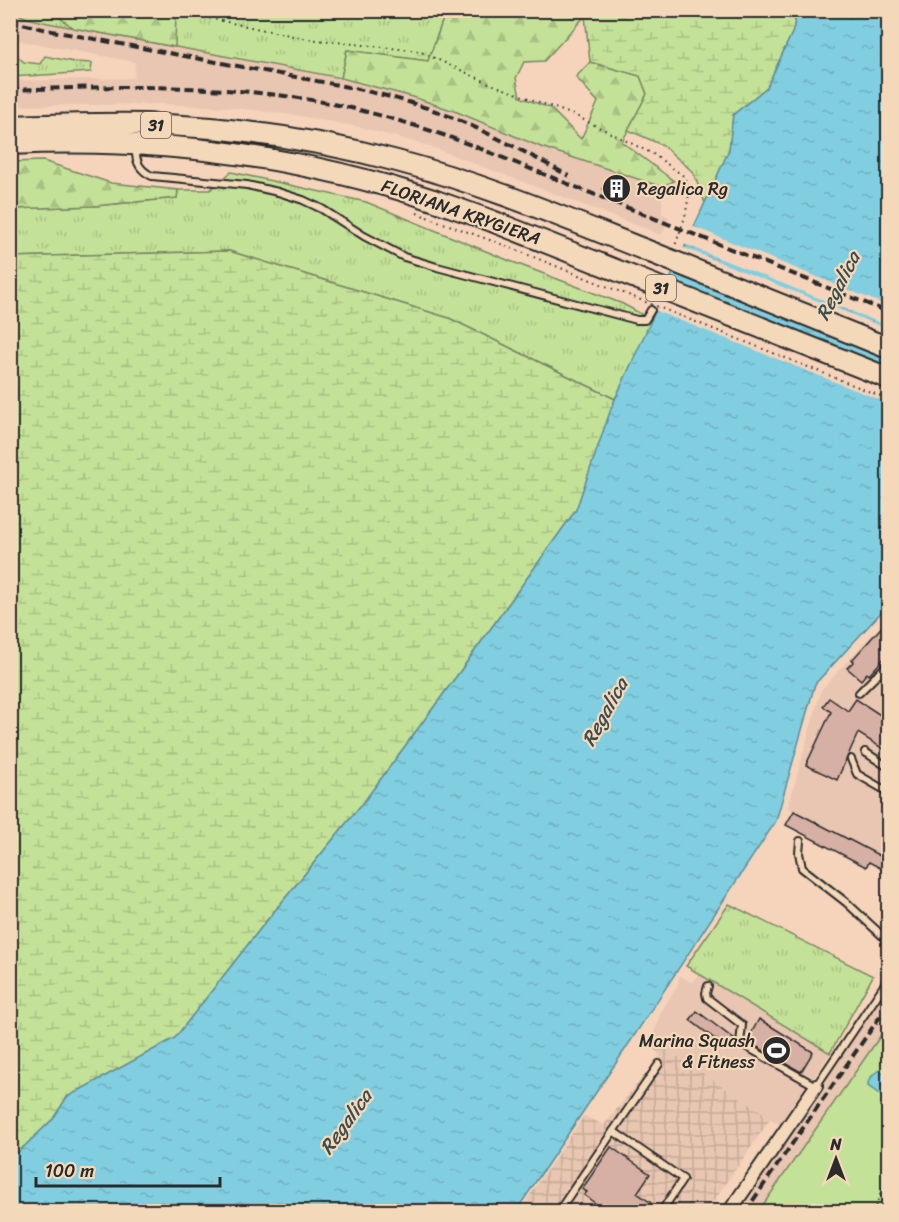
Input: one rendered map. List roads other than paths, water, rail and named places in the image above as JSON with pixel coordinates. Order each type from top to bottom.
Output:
[{"type":"main road","name":"FLORIANA KRYGIERA","points":[[10,126],[128,124],[183,126],[251,132],[327,144],[396,160],[476,184],[888,348]]},
{"type":"main road","name":"FLORIANA KRYGIERA","points":[[10,144],[78,142],[204,149],[288,162],[348,175],[430,208],[503,225],[888,378]]},
{"type":"street","points":[[729,1212],[816,1086]]},
{"type":"lane","points":[[136,144],[138,165],[152,176],[248,185],[303,200],[382,246],[415,261],[637,321],[645,320],[651,310]]},
{"type":"lane","points":[[859,693],[888,664]]},
{"type":"lane","points":[[865,752],[888,767]]},
{"type":"lane","points":[[851,759],[857,774],[888,792]]},
{"type":"lane","points":[[800,841],[799,853],[802,868],[847,903],[888,940]]},
{"type":"lane","points":[[708,986],[707,998],[742,1025],[740,1042],[816,1086],[883,987],[888,976]]},
{"type":"lane","points":[[558,1212],[659,1064]]},
{"type":"lane","points":[[613,1131],[683,1179],[661,1212]]},
{"type":"water","name":"Regalica","points":[[797,11],[888,11],[888,605],[815,684],[776,821],[516,1211],[11,1212],[11,1159],[53,1119],[67,1097],[175,1038],[366,799],[576,510],[612,406],[729,150],[733,115],[767,87],[793,31]]},
{"type":"water","points":[[879,1070],[888,1076],[888,1100],[868,1086],[869,1079]]},
{"type":"railway","points":[[10,21],[343,86],[401,100],[472,126],[569,176]]},
{"type":"railway","points":[[10,90],[128,87],[206,89],[284,96],[361,110],[471,145],[888,312]]},
{"type":"railway","points":[[745,1212],[888,1005]]},
{"type":"place","name":"Regalica Rg","points":[[616,189]]},
{"type":"place","name":"Marina Squash & Fitness","points":[[776,1051]]}]
